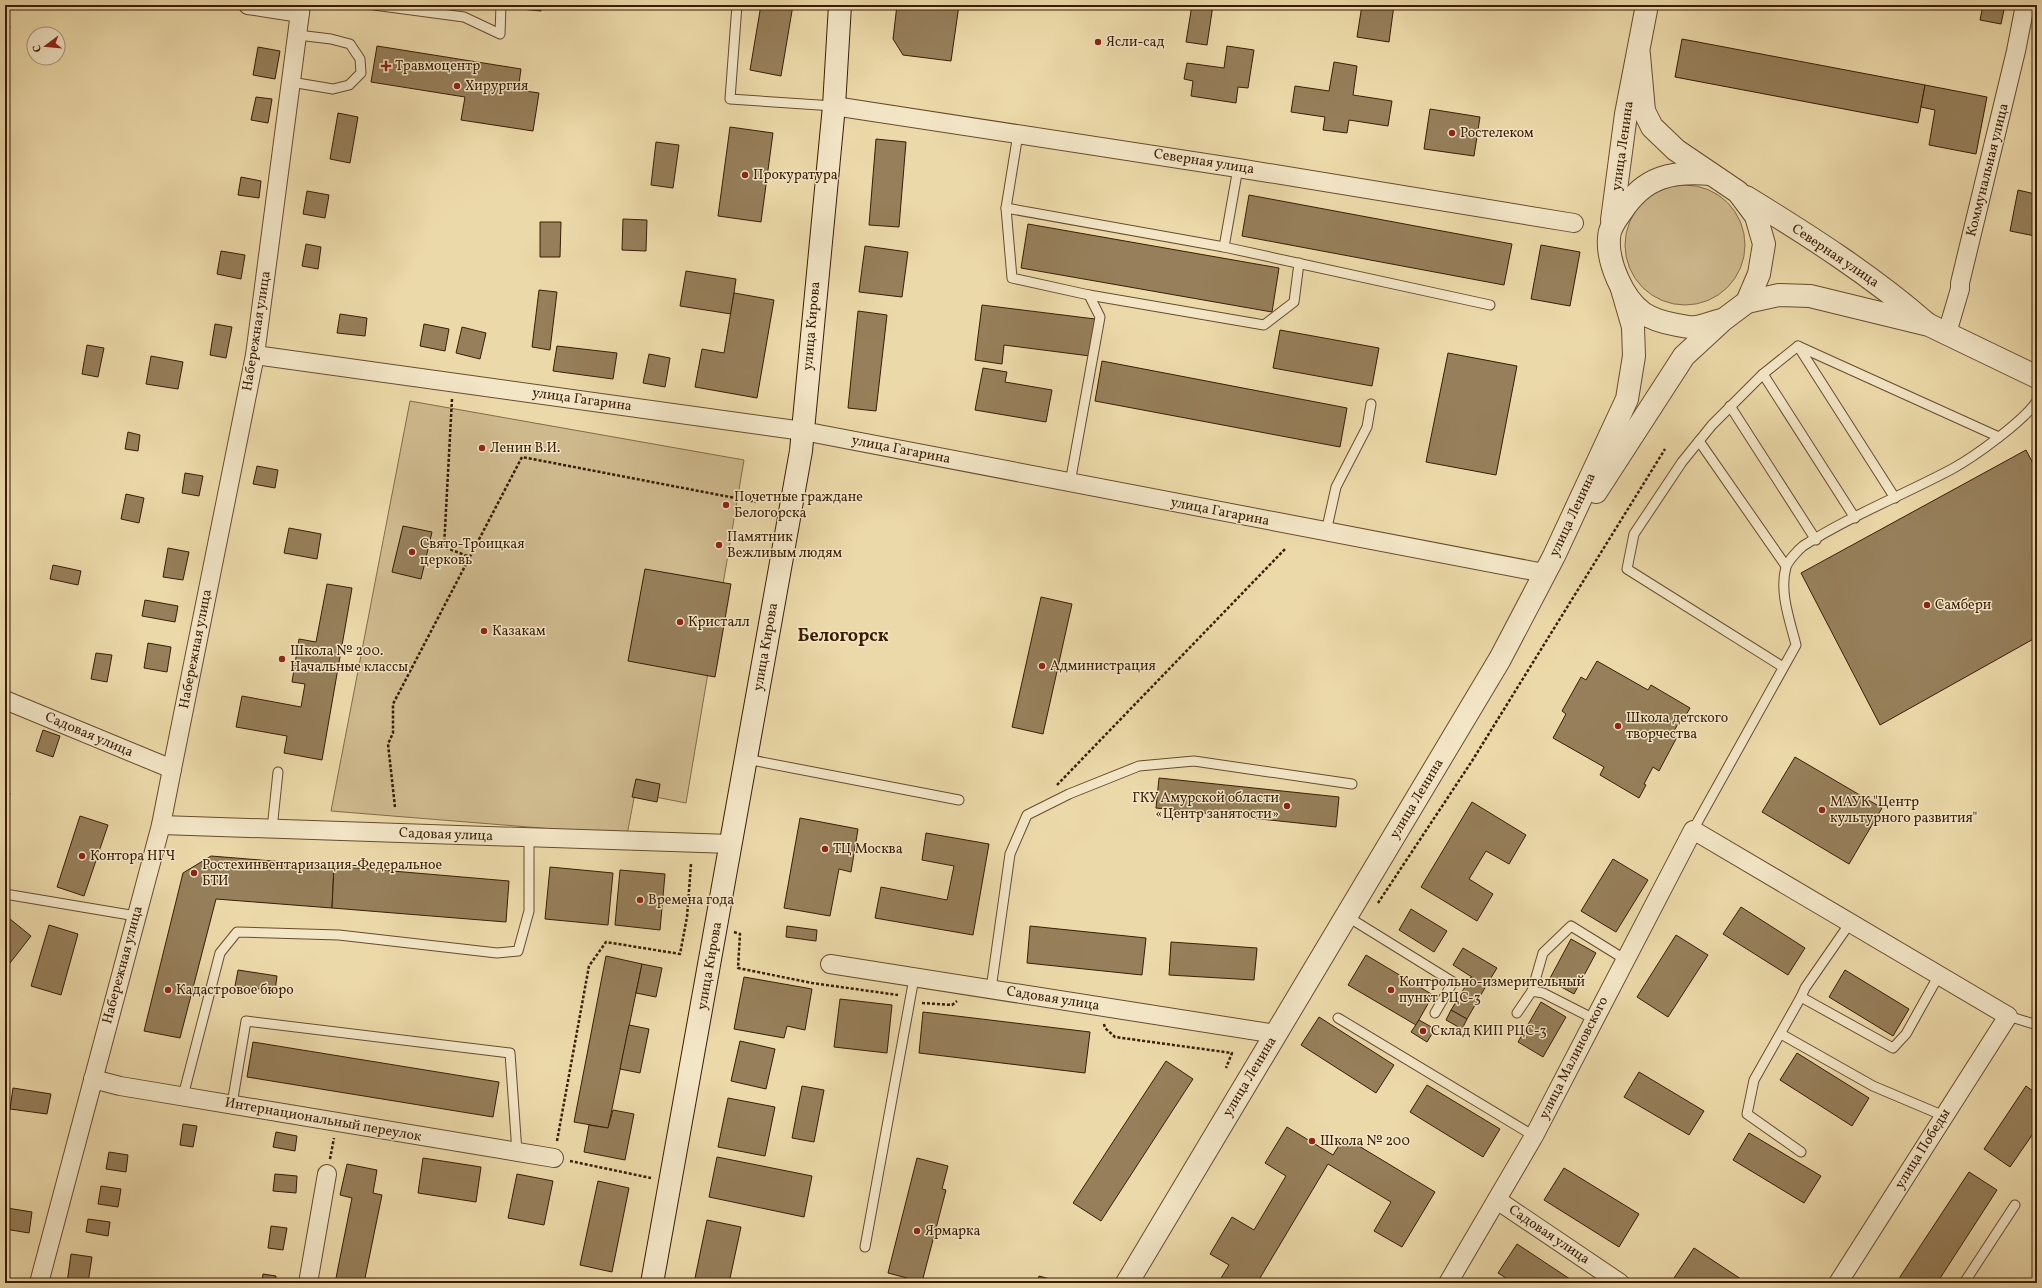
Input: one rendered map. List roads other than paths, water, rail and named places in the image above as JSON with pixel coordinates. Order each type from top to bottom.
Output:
[{"type":"street","points":[[248,5],[301,9]]},
{"type":"street","name":"улица Кирова","points":[[652,1283],[732,844],[803,431],[834,106],[840,5]]},
{"type":"street","name":"улица Ленина","points":[[1126,1283],[1276,1034],[1355,921],[1525,614],[1627,399],[1634,356],[1633,327],[1622,289],[1613,266],[1609,237],[1626,114],[1639,55],[1647,5]]},
{"type":"street","name":"Коммунальная улица","points":[[1938,329],[1960,288],[2016,51],[2025,5]]},
{"type":"street","name":"Набережная улица","points":[[40,1283],[161,825],[255,355],[301,9]]},
{"type":"street","name":"улица Ленина","points":[[1639,55],[1644,111],[1652,126],[1676,150],[1738,192]]},
{"type":"street","name":"Северная улица","points":[[834,106],[1238,168],[1574,223]]},
{"type":"street","points":[[1609,237],[1613,224],[1630,198],[1654,180],[1683,172],[1711,174]]},
{"type":"street","points":[[1549,565],[1684,356],[1723,320],[1747,302],[1759,274],[1764,244],[1756,216],[1738,192]]},
{"type":"street","name":"Северная улица","points":[[1738,192],[1781,219],[1899,299],[1938,329]]},
{"type":"street","points":[[1622,289],[1643,312],[1665,323],[1694,327],[1723,320]]},
{"type":"street","name":"Северная улица","points":[[1747,302],[1779,295],[1810,296],[1938,329],[2037,377]]},
{"type":"street","name":"улица Гагарина","points":[[255,355],[803,431],[1326,532],[1549,565]]},
{"type":"street","name":"Садовая улица","points":[[5,700],[172,770]]},
{"type":"street","name":"Садовая улица","points":[[161,825],[732,844]]},
{"type":"street","points":[[1693,830],[2008,1016]]},
{"type":"street","name":"улица Малиновского","points":[[1448,1283],[1534,1136],[1693,830]]},
{"type":"street","name":"Садовая улица","points":[[830,964],[1276,1034]]},
{"type":"street","name":"улица Победы","points":[[1838,1283],[2008,1016]]},
{"type":"street","name":"Интернациональный переулок","points":[[93,1079],[120,1086],[554,1158]]},
{"type":"street","points":[[308,1283],[326,1174]]},
{"type":"street","name":"Садовая улица","points":[[1497,1200],[1620,1283]]},
{"type":"lane","points":[[374,5],[464,17],[500,34],[501,5]]},
{"type":"lane","points":[[737,5],[730,99],[834,106]]},
{"type":"lane","points":[[291,82],[333,89],[349,85],[361,73],[360,59],[350,44],[330,39],[298,35]]},
{"type":"lane","points":[[1018,134],[1006,208],[1012,278],[1089,294],[1264,325],[1294,302],[1299,263]]},
{"type":"lane","points":[[1224,247],[1238,168]]},
{"type":"lane","points":[[1006,208],[1224,247],[1490,305]]},
{"type":"lane","points":[[1070,483],[1100,317],[1089,294]]},
{"type":"lane","points":[[1783,667],[1627,569],[1634,534],[1682,462],[1698,441],[1730,406],[1763,374],[1798,346]]},
{"type":"lane","points":[[1798,346],[1999,437]]},
{"type":"lane","points":[[1798,346],[1895,498]]},
{"type":"lane","points":[[1763,374],[1855,518]]},
{"type":"lane","points":[[1693,830],[1796,645],[1784,585],[1786,566],[1802,547],[1855,518],[1954,468],[1999,437],[2032,408],[2037,401]]},
{"type":"lane","points":[[1326,532],[1336,487],[1366,427],[1371,404]]},
{"type":"lane","points":[[1730,406],[1816,540]]},
{"type":"lane","points":[[1698,441],[1786,566]]},
{"type":"lane","points":[[746,759],[959,800]]},
{"type":"lane","points":[[991,989],[1010,854],[1028,815],[1069,794],[1139,766],[1194,761],[1352,784]]},
{"type":"lane","points":[[272,829],[278,772]]},
{"type":"lane","points":[[183,1096],[220,953],[237,932],[339,935],[498,953],[518,950],[528,911],[530,838]]},
{"type":"lane","points":[[5,894],[136,916]]},
{"type":"lane","points":[[1355,921],[1453,982],[1435,1013]]},
{"type":"lane","points":[[1802,1152],[1747,1114],[1754,1080],[1802,997],[1805,988],[1850,923]]},
{"type":"lane","points":[[1517,1013],[1532,991],[1543,953],[1571,926],[1626,960]]},
{"type":"lane","points":[[1802,997],[1893,1048],[1906,1034],[1939,975]]},
{"type":"lane","points":[[865,1247],[914,978]]},
{"type":"lane","points":[[1532,991],[1543,993],[1594,1019]]},
{"type":"lane","points":[[2008,1016],[2037,1025]]},
{"type":"lane","points":[[1338,1018],[1534,1136]]},
{"type":"lane","points":[[232,1104],[246,1021],[510,1053],[517,1152]]},
{"type":"lane","points":[[1781,1034],[1873,1086],[1944,1116]]},
{"type":"lane","points":[[1964,1283],[2015,1205]]},
{"type":"place","name":"Ясли-сад","points":[[1098,42]]},
{"type":"place","name":"Травмоцентр","points":[[386,66]]},
{"type":"place","name":"Хирургия","points":[[457,86]]},
{"type":"place","name":"Ростелеком","points":[[1452,133]]},
{"type":"place","name":"Прокуратура","points":[[745,175]]},
{"type":"place","name":"Ленин В.И.","points":[[482,448]]},
{"type":"place","name":"Почетные граждане Белогорска","points":[[726,505]]},
{"type":"place","name":"Памятник Вежливым людям","points":[[719,545]]},
{"type":"place","name":"Свято-Троицкая церковь","points":[[412,552]]},
{"type":"place","name":"Самбери","points":[[1927,605]]},
{"type":"place","name":"Кристалл","points":[[680,622]]},
{"type":"place","name":"Казакам","points":[[484,631]]},
{"type":"place","name":"Школа № 200. Начальные классы","points":[[282,659]]},
{"type":"place","name":"Администрация","points":[[1042,666]]},
{"type":"place","name":"Школа детского творчества","points":[[1618,726]]},
{"type":"place","name":"ГКУ Амурской области «Центр занятости»","points":[[1287,806]]},
{"type":"place","name":"МАУК \"Центр культурного развития\"","points":[[1822,810]]},
{"type":"place","name":"ТЦ Москва","points":[[825,849]]},
{"type":"place","name":"Контора НГЧ","points":[[82,856]]},
{"type":"place","name":"Ростехинвентаризация-Федеральное БТИ","points":[[194,873]]},
{"type":"place","name":"Времена года","points":[[640,900]]},
{"type":"place","name":"Кадастровое бюро","points":[[168,990]]},
{"type":"place","name":"Контрольно-измерительный пункт РЦС-3","points":[[1391,990]]},
{"type":"place","name":"Склад КИП РЦС-3","points":[[1423,1031]]},
{"type":"place","name":"Школа № 200","points":[[1312,1141]]},
{"type":"place","name":"Ярмарка","points":[[917,1231]]},
{"type":"district","name":"Белогорск","points":[[843,636]]}]
